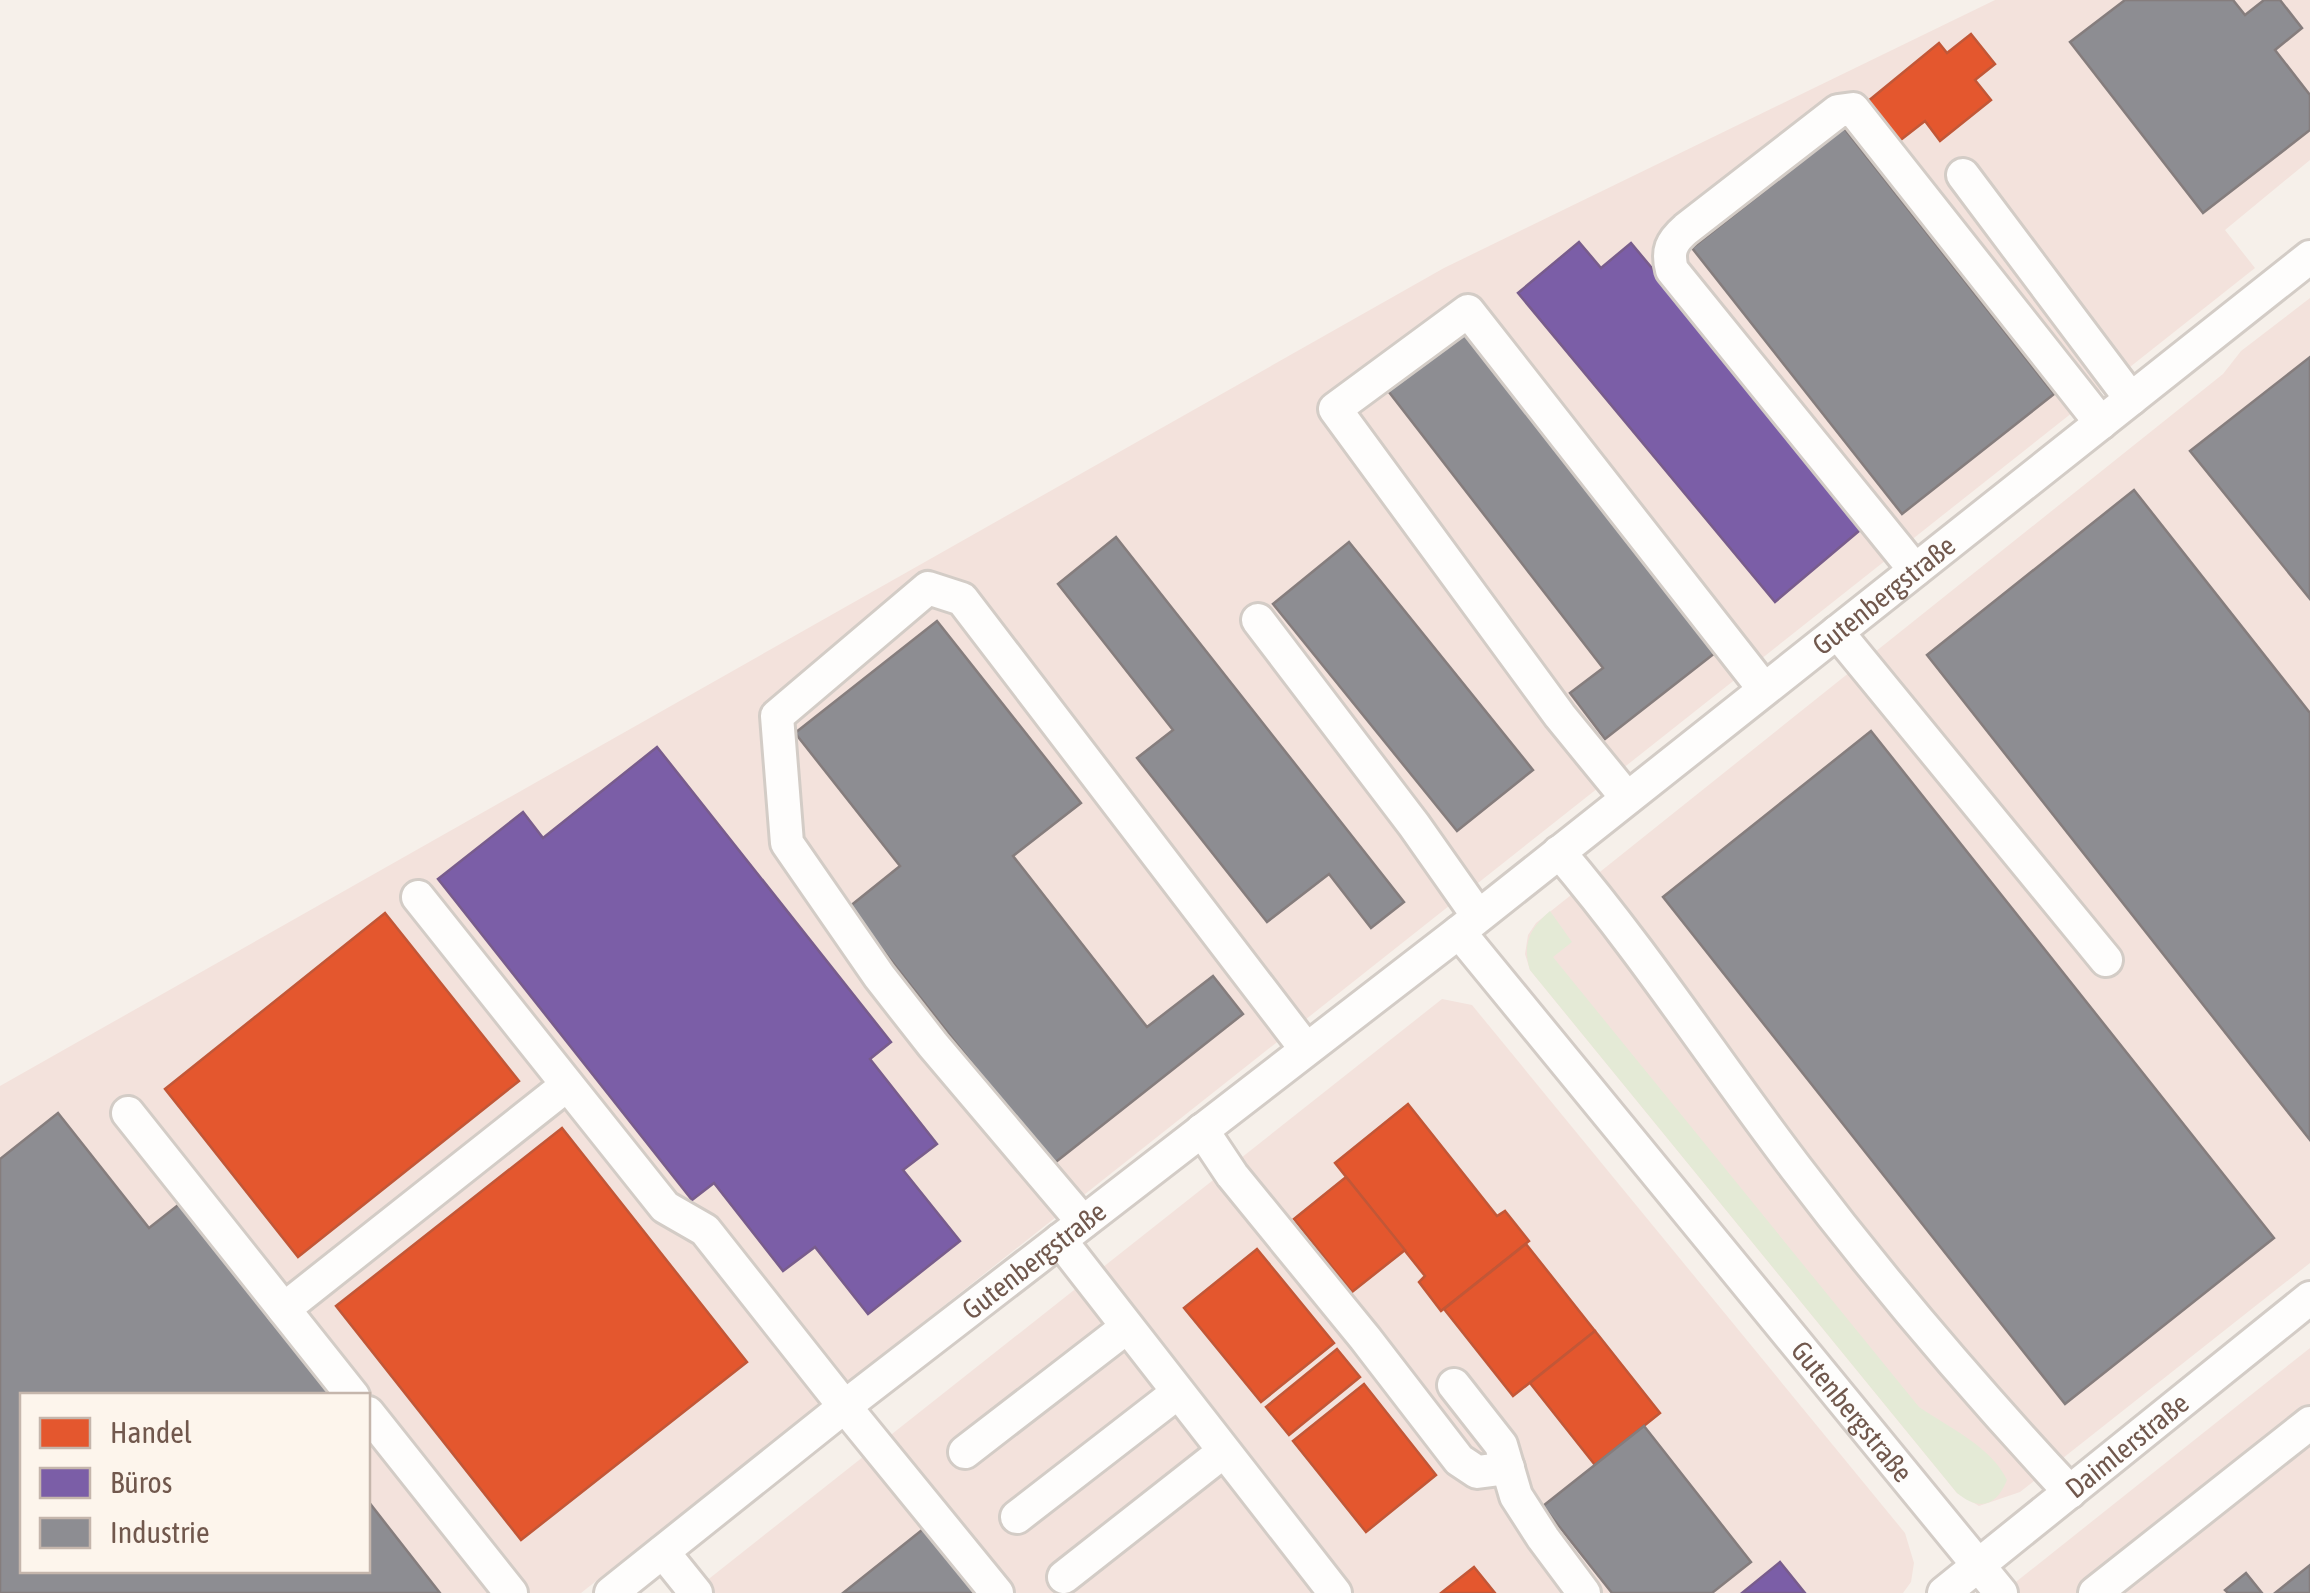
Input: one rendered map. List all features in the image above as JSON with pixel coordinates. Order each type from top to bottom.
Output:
[{"type":"street","points":[[1915,570],[1672,270],[1668,255],[1673,240],[1686,229],[1838,111],[1853,108],[2101,422]]},
{"type":"street","points":[[1963,175],[2130,399]]},
{"type":"street","name":"Gutenbergstraße","points":[[611,1593],[844,1407],[1468,924],[2310,257]]},
{"type":"street","points":[[1627,798],[1560,716],[1335,410],[1468,311],[1764,689]]},
{"type":"street","points":[[1306,1050],[962,599],[928,588],[778,716],[787,843],[879,976],[1071,1231],[1127,1328],[1335,1593]]},
{"type":"street","points":[[1258,620],[1414,825],[1468,924]]},
{"type":"street","points":[[1838,632],[2106,960]]},
{"type":"street","points":[[1559,852],[1629,937],[1796,1168],[1980,1394],[2070,1492]]},
{"type":"street","points":[[418,897],[666,1208],[705,1230],[997,1593]]},
{"type":"street","name":"Gutenbergstraße","points":[[1468,924],[2001,1593]]},
{"type":"street","points":[[284,1309],[568,1085]]},
{"type":"street","points":[[128,1114],[351,1393]]},
{"type":"street","points":[[1202,1130],[1232,1175],[1459,1460],[1477,1472],[1508,1468]]},
{"type":"street","name":"Daimlerstraße","points":[[1944,1593],[2310,1298]]},
{"type":"street","points":[[964,1452],[1127,1328]]},
{"type":"street","points":[[1454,1385],[1501,1445],[1516,1496],[1584,1593]]},
{"type":"street","points":[[1017,1517],[1178,1393]]},
{"type":"street","points":[[370,1417],[511,1593]]},
{"type":"street","points":[[2095,1593],[2310,1423]]},
{"type":"street","points":[[1064,1577],[1223,1452]]},
{"type":"street","points":[[662,1552],[696,1593]]},
{"type":"shaded area","points":[[1995,0],[2310,0],[2310,160],[2225,230],[2255,268],[581,1593],[0,1593],[0,1086],[1444,268]]},
{"type":"shaded area","points":[[2310,298],[2310,1263],[2020,1492],[1979,1506],[1957,1493],[1530,970],[1525,954],[1528,935],[1536,923],[2223,374],[2241,351]]},
{"type":"shaded area","points":[[1442,999],[1472,1005],[1905,1533],[1914,1563],[1911,1582],[1903,1593],[691,1593]]},
{"type":"shaded area","points":[[2310,1348],[2310,1593],[2002,1593]]},
{"type":"green space","points":[[1550,911],[1572,942],[1553,957],[1919,1407],[1968,1439],[2000,1468],[2007,1480],[1992,1501],[1980,1504],[1957,1493],[1530,970],[1530,937]]},
{"type":"building: Handel","points":[[1971,34],[1995,64],[1975,80],[1991,100],[1940,141],[1925,121],[1898,142],[1867,102],[1939,43],[1947,53]]},
{"type":"building: Handel","points":[[385,913],[519,1081],[298,1257],[165,1089]]},
{"type":"building: Handel","points":[[1408,1104],[1497,1216],[1505,1211],[1529,1241],[1441,1311],[1419,1282],[1425,1276],[1335,1163]]},
{"type":"building: Handel","points":[[562,1128],[747,1362],[521,1540],[336,1306]]},
{"type":"building: Handel","points":[[1346,1177],[1405,1250],[1352,1292],[1294,1219]]},
{"type":"building: Handel","points":[[1526,1244],[1595,1331],[1513,1396],[1444,1309]]},
{"type":"building: Handel","points":[[1257,1249],[1334,1343],[1261,1402],[1184,1308]]},
{"type":"building: Handel","points":[[1595,1331],[1660,1413],[1595,1465],[1530,1383]]},
{"type":"building: Handel","points":[[1337,1349],[1360,1377],[1289,1435],[1266,1407]]},
{"type":"building: Handel","points":[[1364,1384],[1436,1475],[1366,1532],[1293,1441]]},
{"type":"building: Handel","points":[[1474,1567],[1495,1593],[1441,1593]]},
{"type":"building: Büros","points":[[1579,242],[1601,268],[1631,243],[1866,525],[1775,602],[1518,293]]},
{"type":"building: Büros","points":[[657,747],[891,1042],[870,1059],[937,1144],[903,1170],[960,1241],[868,1314],[815,1247],[783,1271],[714,1183],[692,1200],[438,879],[523,812],[543,838]]},
{"type":"building: Büros","points":[[1780,1562],[1805,1593],[1742,1593]]},
{"type":"building: Industrie","points":[[2125,0],[2233,0],[2245,15],[2264,0],[2280,0],[2302,28],[2275,50],[2310,95],[2310,130],[2203,213],[2070,42]]},
{"type":"building: Industrie","points":[[1844,128],[2054,394],[1902,514],[1692,248]]},
{"type":"building: Industrie","points":[[1468,323],[1720,649],[1605,739],[1570,693],[1603,668],[1385,387]]},
{"type":"building: Industrie","points":[[2310,357],[2310,599],[2190,451]]},
{"type":"building: Industrie","points":[[2134,490],[2310,713],[2310,1140],[1927,655]]},
{"type":"building: Industrie","points":[[1116,537],[1404,902],[1371,928],[1329,874],[1267,922],[1137,758],[1173,730],[1058,584]]},
{"type":"building: Industrie","points":[[1349,542],[1533,770],[1457,831],[1273,604]]},
{"type":"building: Industrie","points":[[937,621],[1081,803],[1013,856],[1147,1027],[1213,976],[1243,1014],[1052,1165],[849,907],[900,866],[795,733]]},
{"type":"building: Industrie","points":[[1871,731],[2274,1238],[2065,1404],[1663,897]]},
{"type":"building: Industrie","points":[[58,1113],[149,1228],[182,1202],[334,1393],[20,1393],[20,1573],[370,1573],[370,1504],[440,1593],[0,1593],[0,1159]]},
{"type":"building: Industrie","points":[[1644,1426],[1751,1562],[1712,1593],[1612,1593],[1543,1506]]},
{"type":"building: Industrie","points":[[927,1526],[981,1593],[843,1593]]},
{"type":"building: Industrie","points":[[2310,1565],[2310,1593],[2275,1593]]},
{"type":"building: Industrie","points":[[2246,1573],[2262,1593],[2225,1590]]}]
